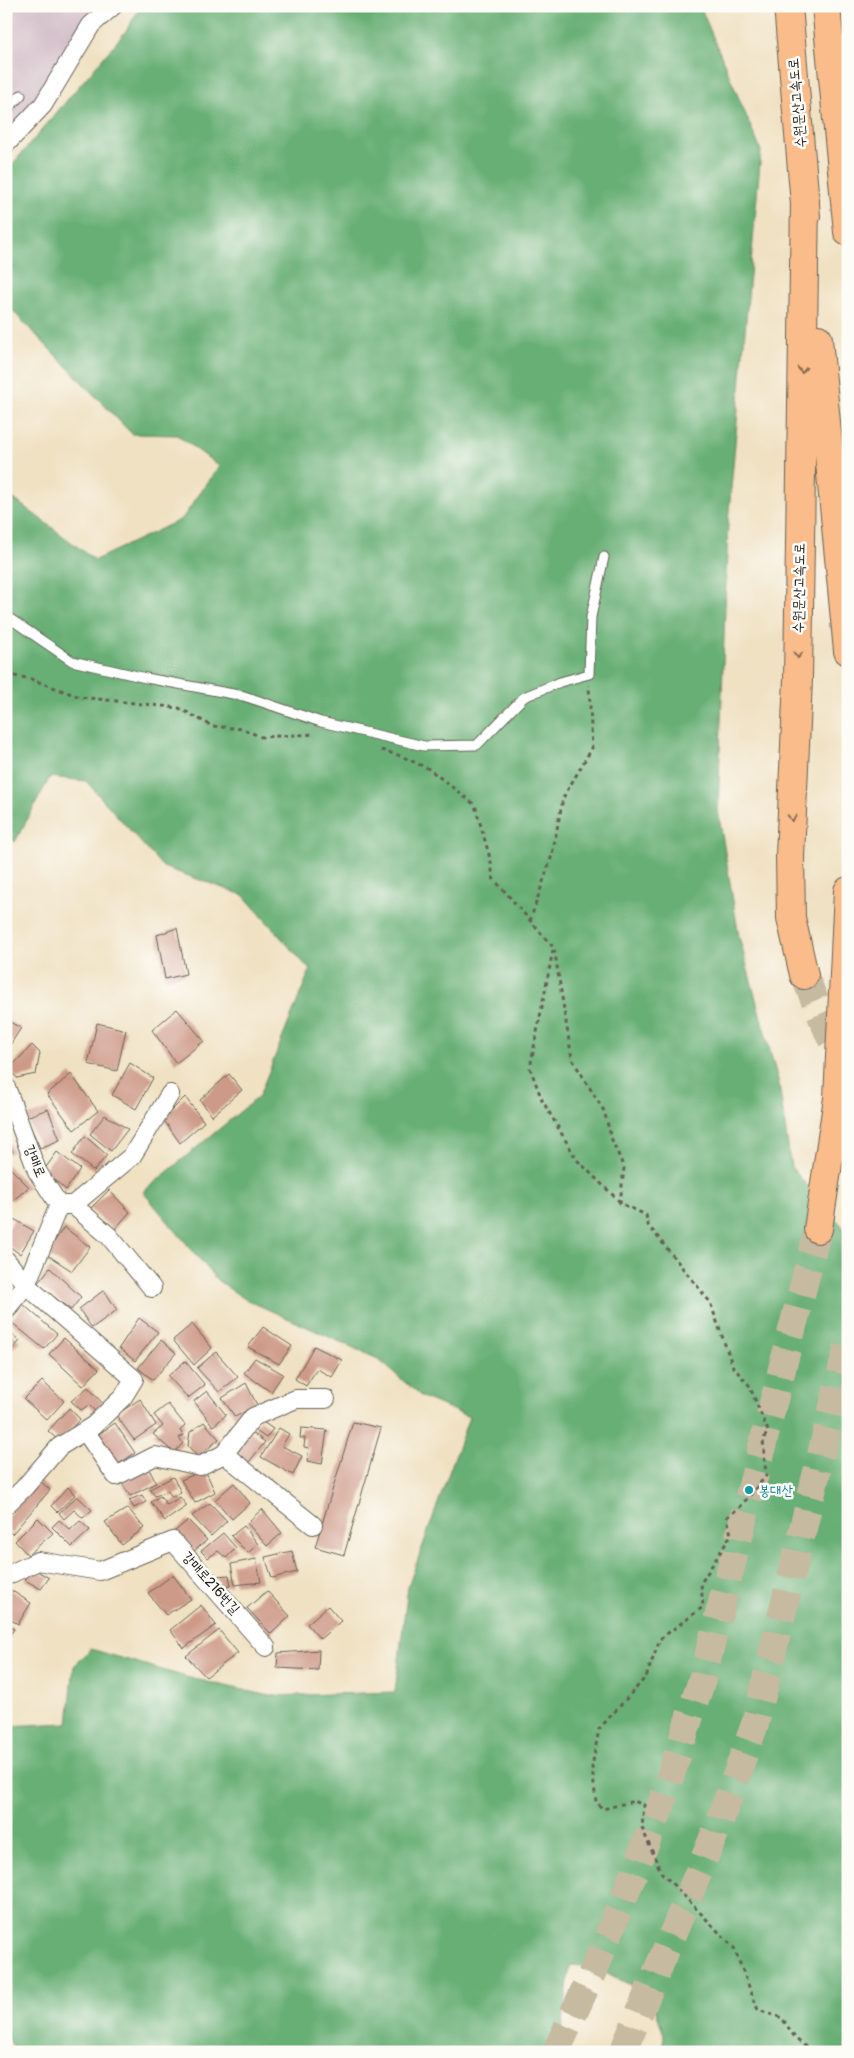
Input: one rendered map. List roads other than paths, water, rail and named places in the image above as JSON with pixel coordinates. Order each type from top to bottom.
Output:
[{"type":"highway","name":"수원문산고속도로","points":[[788,6],[848,652]]},
{"type":"highway","points":[[826,6],[848,232]]},
{"type":"highway","name":"수원문산고속도로","points":[[804,975],[791,918],[790,856],[798,679],[805,199]]},
{"type":"highway","points":[[818,1230],[838,1098],[848,892]]},
{"type":"street","points":[[6,144],[43,105],[91,25],[113,6]]},
{"type":"street","name":"강매로","points":[[6,1087],[37,1171],[66,1205]]},
{"type":"street","points":[[6,1309],[26,1285],[66,1205],[132,1156],[170,1094]]},
{"type":"street","points":[[66,1205],[109,1236],[152,1288]]},
{"type":"street","points":[[6,1260],[26,1285],[134,1379],[123,1397],[94,1425],[59,1447],[23,1489],[6,1505]]},
{"type":"street","points":[[85,1431],[116,1476],[155,1456],[200,1466],[224,1454],[253,1417],[296,1399],[326,1399]]},
{"type":"street","points":[[224,1454],[313,1525]]},
{"type":"street","name":"강매로216번길","points":[[6,1576],[38,1561],[100,1571],[173,1541],[266,1647]]},
{"type":"lane","points":[[6,111],[21,95]]},
{"type":"lane","points":[[6,616],[72,661],[146,678],[244,696],[321,722],[424,746],[477,745],[524,697],[560,682],[589,674],[591,617],[604,557]]},
{"type":"tunnel","points":[[804,975],[830,1036],[845,1062]]},
{"type":"tunnel","points":[[556,2052],[599,1958],[660,1808],[703,1676],[818,1229]]},
{"type":"tunnel","points":[[623,2052],[718,1826],[755,1724],[848,1345]]},
{"type":"place","name":"봉대산","points":[[749,1490]]}]
